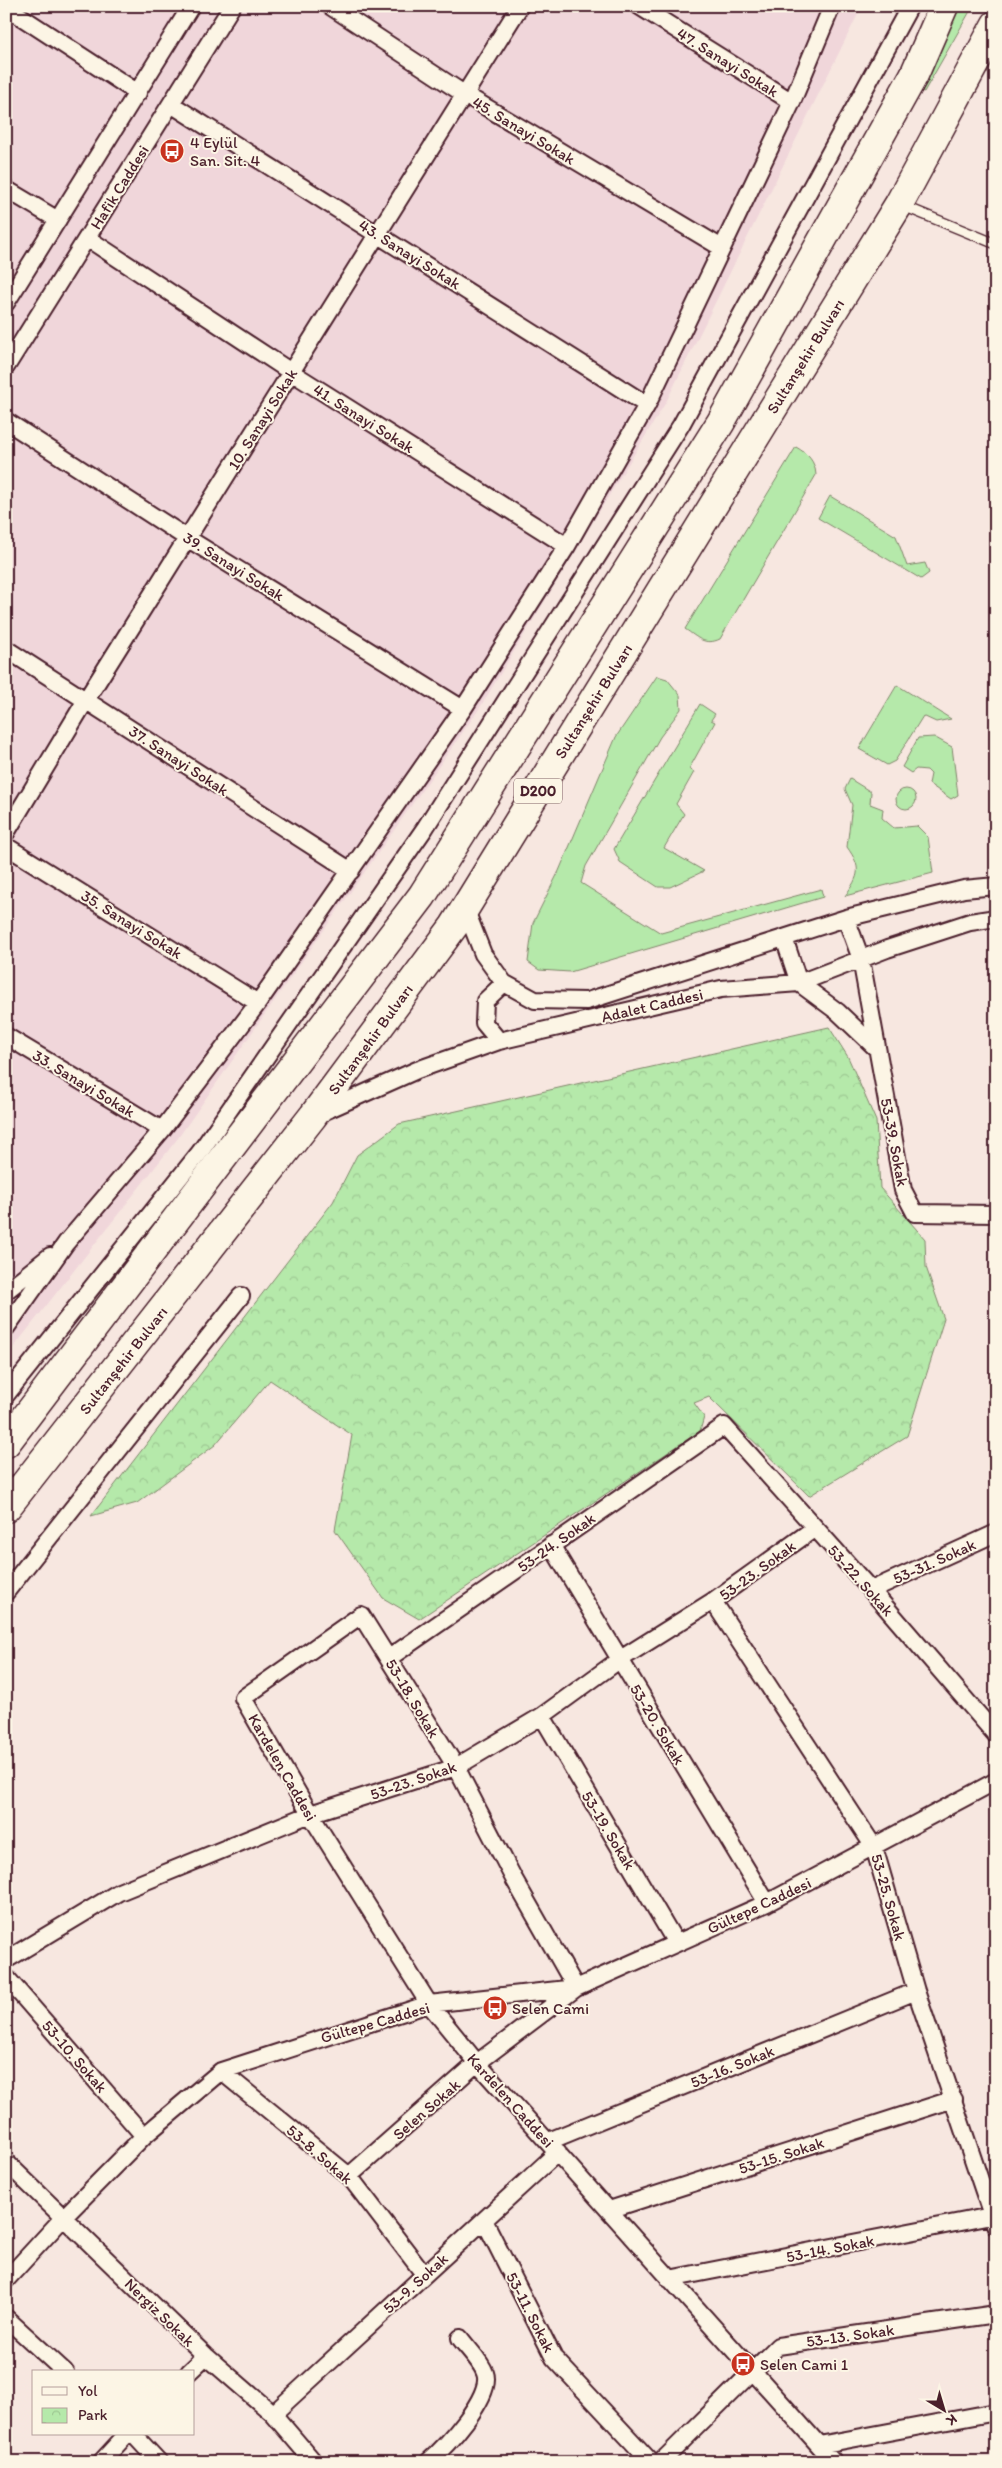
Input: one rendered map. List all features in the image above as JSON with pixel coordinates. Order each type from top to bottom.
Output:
[{"type":"highway","name":"D200","points":[[6,1443],[422,896],[721,422],[914,75],[944,6]]},
{"type":"highway","name":"Sultanşehir Bulvarı","points":[[6,1508],[313,1116],[465,908],[899,204],[996,24]]},
{"type":"street","name":"Hafik Caddesi","points":[[6,303],[191,6]]},
{"type":"street","name":"Hafik Caddesi","points":[[6,367],[232,6]]},
{"type":"street","name":"45. Sanayi Sokak","points":[[330,6],[464,94],[722,248]]},
{"type":"street","name":"10. Sanayi Sokak","points":[[6,833],[86,700],[520,6]]},
{"type":"street","name":"47. Sanayi Sokak","points":[[639,6],[792,102]]},
{"type":"street","points":[[6,1328],[66,1243],[162,1130],[258,1003],[463,709],[567,546],[647,405],[792,102],[832,6]]},
{"type":"street","points":[[6,1395],[200,1152],[425,828],[680,425],[910,6]]},
{"type":"street","points":[[6,7],[138,93]]},
{"type":"street","name":"43. Sanayi Sokak","points":[[171,104],[647,405]]},
{"type":"street","points":[[6,189],[58,220]]},
{"type":"street","name":"41. Sanayi Sokak","points":[[87,238],[291,372],[567,546]]},
{"type":"street","name":"39. Sanayi Sokak","points":[[6,421],[187,538],[463,709]]},
{"type":"street","name":"37. Sanayi Sokak","points":[[6,649],[351,871]]},
{"type":"street","name":"35. Sanayi Sokak","points":[[6,846],[258,1003]]},
{"type":"street","name":"Adalet Caddesi","points":[[465,908],[483,954],[504,983],[535,1000],[587,1001],[846,918],[964,890],[996,886]]},
{"type":"street","name":"53-39. Sokak","points":[[846,918],[861,959],[903,1190],[915,1213],[996,1214]]},
{"type":"street","name":"Adalet Caddesi","points":[[313,1116],[417,1070],[499,1041],[721,989],[799,983],[861,959],[970,922],[996,918]]},
{"type":"street","points":[[784,938],[799,983],[838,1012],[877,1049]]},
{"type":"street","points":[[499,1041],[484,1023],[485,1001],[504,983]]},
{"type":"street","name":"33. Sanayi Sokak","points":[[6,1036],[162,1130]]},
{"type":"street","points":[[6,1291],[66,1243]]},
{"type":"street","points":[[6,1592],[241,1296]]},
{"type":"street","name":"53-22. Sokak","points":[[724,1426],[871,1590],[996,1735]]},
{"type":"street","name":"53-24. Sokak","points":[[389,1658],[724,1426]]},
{"type":"street","name":"53-23. Sokak","points":[[6,1960],[119,1892],[310,1814],[456,1768],[542,1716],[620,1660],[713,1601],[815,1528]]},
{"type":"street","name":"53-31. Sokak","points":[[871,1590],[996,1533]]},
{"type":"street","name":"53-20. Sokak","points":[[551,1545],[767,1903]]},
{"type":"street","name":"53-25. Sokak","points":[[713,1601],[874,1847],[916,1991],[994,2222]]},
{"type":"street","name":"53-18. Sokak","points":[[243,1698],[361,1615],[456,1768],[514,1879],[576,1988]]},
{"type":"street","name":"Kardelen Caddesi","points":[[243,1698],[310,1814],[429,2004],[477,2063],[834,2462]]},
{"type":"street","name":"53-19. Sokak","points":[[542,1716],[676,1943]]},
{"type":"street","name":"Gültepe Caddesi","points":[[6,2280],[63,2218],[144,2136],[221,2071],[429,2004],[576,1988],[767,1903],[995,1785]]},
{"type":"street","name":"53-10. Sokak","points":[[6,1977],[144,2136]]},
{"type":"street","name":"Selen Sokak","points":[[349,2176],[477,2063],[576,1988]]},
{"type":"street","name":"53-16. Sokak","points":[[553,2147],[916,1991]]},
{"type":"street","name":"53-8. Sokak","points":[[221,2071],[349,2176],[424,2274]]},
{"type":"street","name":"53-15. Sokak","points":[[609,2210],[954,2099]]},
{"type":"street","name":"53-9. Sokak","points":[[273,2414],[484,2220],[553,2147]]},
{"type":"street","name":"Nergiz Sokak","points":[[6,2162],[206,2356],[273,2414],[314,2462]]},
{"type":"street","name":"53-11. Sokak","points":[[484,2220],[554,2358],[651,2462]]},
{"type":"street","name":"53-14. Sokak","points":[[669,2279],[994,2222]]},
{"type":"street","name":"53-13. Sokak","points":[[661,2462],[778,2346],[996,2314]]},
{"type":"street","points":[[6,2318],[63,2370]]},
{"type":"street","points":[[428,2462],[462,2426],[485,2388],[486,2374],[460,2338]]},
{"type":"street","points":[[192,2370],[206,2356]]},
{"type":"street","points":[[819,2445],[996,2412]]},
{"type":"street","points":[[101,2462],[125,2436]]},
{"type":"street","points":[[135,2436],[159,2462]]},
{"type":"lane","points":[[899,204],[996,244]]},
{"type":"shaded area","points":[[6,6],[862,6],[666,402],[479,709],[178,1138],[6,1357]]},
{"type":"green space","points":[[953,6],[973,6],[924,92],[914,88]]},
{"type":"green space","points":[[796,447],[810,458],[816,475],[720,639],[710,642],[698,638],[685,629]]},
{"type":"green space","points":[[830,496],[896,536],[907,566],[925,563],[929,573],[921,579],[818,518]]},
{"type":"green space","points":[[657,676],[667,679],[680,695],[681,709],[660,737],[586,866],[581,883],[661,933],[821,889],[823,897],[570,972],[539,970],[528,962],[533,923],[559,871],[616,737]]},
{"type":"green space","points":[[897,685],[951,719],[936,722],[923,716],[895,761],[887,765],[859,749]]},
{"type":"green space","points":[[700,704],[715,714],[711,720],[715,722],[689,769],[694,772],[676,804],[684,814],[664,848],[704,871],[670,887],[658,887],[620,862],[614,849]]},
{"type":"green space","points":[[934,737],[952,747],[958,795],[951,799],[929,784],[931,774],[927,770],[916,769],[911,773],[902,767],[918,738]]},
{"type":"green space","points":[[850,779],[871,792],[870,804],[883,809],[882,818],[894,828],[917,826],[928,837],[933,873],[845,896],[854,882],[857,872],[855,861],[847,847],[852,805],[845,789]]},
{"type":"green space","points":[[906,789],[913,792],[916,799],[913,806],[906,809],[899,806],[896,799],[899,792]]},
{"type":"green space","points":[[829,1027],[848,1057],[876,1121],[880,1188],[925,1239],[926,1267],[944,1319],[907,1436],[809,1496],[709,1397],[694,1403],[704,1417],[700,1431],[419,1619],[383,1598],[335,1530],[352,1435],[270,1380],[215,1445],[137,1503],[91,1516],[333,1202],[357,1155],[399,1124]]},
{"type":"place","name":"4 Eylül San. Sit. 4","points":[[172,151]]},
{"type":"place","name":"Selen Cami","points":[[495,2008]]},
{"type":"place","name":"Selen Cami 1","points":[[743,2364]]}]
